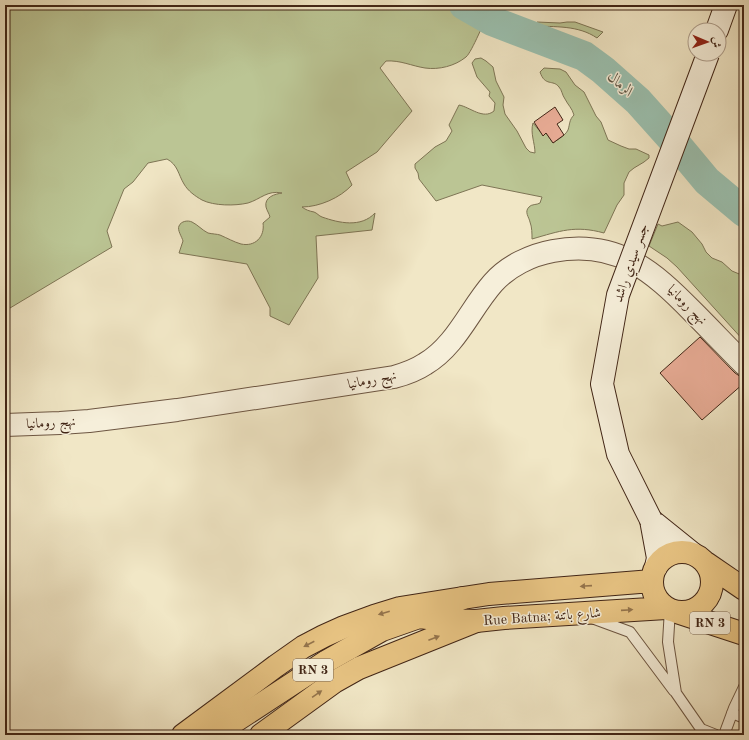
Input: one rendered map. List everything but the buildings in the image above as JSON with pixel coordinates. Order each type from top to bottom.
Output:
[{"type":"main road","points":[[699,558],[711,573],[712,578],[710,594],[705,602],[696,609],[686,612],[671,610],[659,601],[654,591],[654,574],[663,559],[672,554],[682,552],[699,558],[744,589]]},
{"type":"main road","name":"Rue Batna; شارع باتنة","points":[[214,735],[327,661],[382,630],[419,617],[440,606],[463,598],[489,594],[654,574]]},
{"type":"main road","name":"RN 3","points":[[183,735],[303,647],[344,627],[400,608],[463,598]]},
{"type":"main road","name":"Rue Batna; شارع باتنة","points":[[419,617],[476,622],[504,618],[671,610]]},
{"type":"main road","name":"RN 3","points":[[671,610],[744,634]]},
{"type":"main road","name":"RN 3","points":[[260,735],[334,682],[359,668],[476,622]]},
{"type":"street","points":[[719,22],[726,5]]},
{"type":"street","name":"جسر سيدي راشد","points":[[654,574],[658,558],[651,520],[618,454],[602,384],[618,295],[705,62]]},
{"type":"street","name":"نهج رومانيا","points":[[5,425],[96,420],[177,410],[394,377],[425,364],[440,352],[456,335],[494,282],[510,268],[525,259],[543,253],[576,248],[593,249],[613,253],[637,263],[651,272],[680,298],[744,364]]},
{"type":"street","name":"جسر سيدي راشد","points":[[651,520],[699,558]]},
{"type":"lane","points":[[671,610],[668,642],[676,692]]},
{"type":"lane","points":[[579,614],[630,632],[676,692],[703,732],[716,735]]},
{"type":"lane","points":[[724,735],[744,687]]},
{"type":"lane","points":[[732,713],[744,718]]},
{"type":"shaded area","points":[[5,5],[490,5],[490,10],[469,54],[457,63],[447,67],[430,68],[396,61],[386,61],[380,68],[412,111],[377,152],[346,172],[352,185],[347,190],[329,201],[309,207],[302,207],[315,212],[322,217],[350,223],[363,221],[375,213],[372,230],[316,236],[318,278],[289,325],[270,316],[270,308],[247,264],[179,253],[183,241],[179,231],[180,224],[187,221],[192,222],[208,233],[220,235],[241,244],[246,245],[255,242],[261,237],[263,223],[270,217],[266,207],[268,198],[282,193],[277,192],[268,194],[243,204],[225,205],[207,202],[197,197],[188,189],[176,167],[167,159],[148,163],[133,182],[124,189],[107,231],[112,247],[5,311]]},
{"type":"shaded area","points":[[430,5],[477,5],[480,7],[475,19],[465,12]]},
{"type":"shaded area","points":[[537,22],[575,22],[603,32],[597,38],[574,29],[533,26]]},
{"type":"shaded area","points":[[481,58],[493,67],[496,81],[504,97],[503,105],[505,114],[530,152],[535,153],[532,130],[533,123],[543,135],[546,133],[553,143],[567,132],[570,120],[574,115],[559,87],[554,83],[544,80],[542,77],[540,72],[544,68],[560,69],[566,72],[575,85],[584,92],[596,116],[601,122],[608,140],[629,149],[636,149],[649,155],[649,158],[629,172],[624,183],[624,195],[617,205],[604,233],[576,229],[559,231],[532,239],[532,230],[527,211],[530,206],[540,203],[542,197],[482,185],[436,201],[419,179],[415,164],[435,147],[446,141],[452,131],[449,125],[459,105],[481,114],[494,111],[495,103],[489,96],[490,92],[477,77],[472,63],[475,59]]},
{"type":"shaded area","points":[[678,222],[692,232],[712,258],[722,262],[732,271],[744,276],[744,341],[677,267],[649,246],[658,224],[662,226]]},
{"type":"waterway","name":"الرمال","points":[[464,5],[492,21],[584,56],[603,70],[638,101],[707,181],[744,212]]},
{"type":"railway","points":[[451,735],[519,735]]}]
